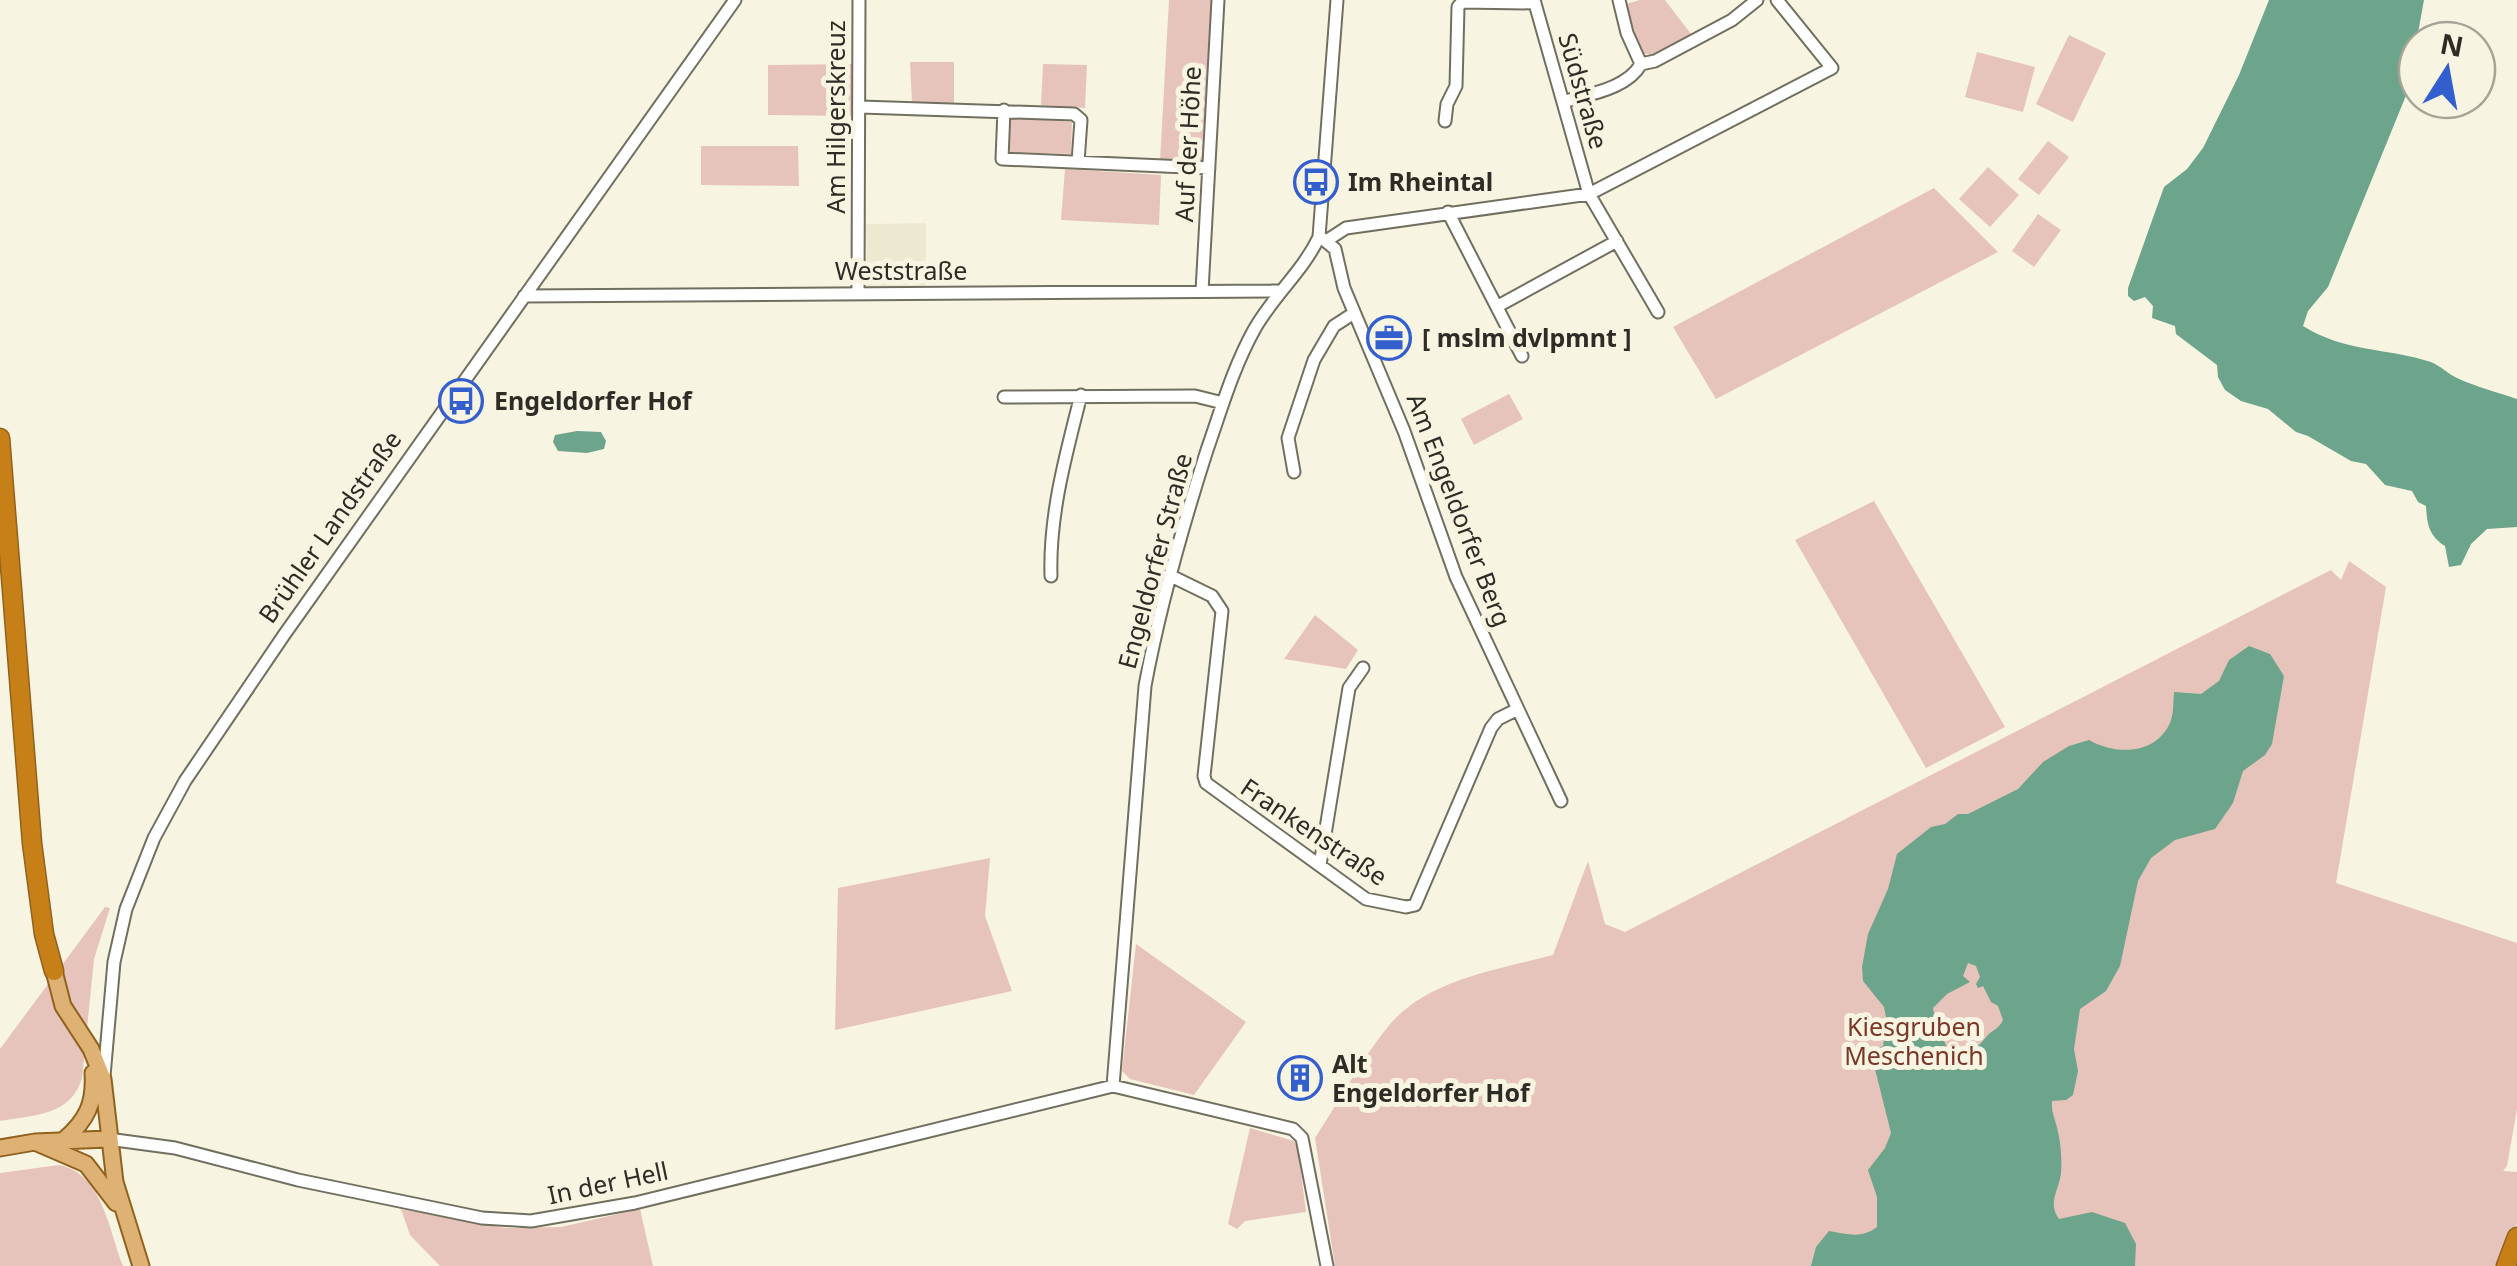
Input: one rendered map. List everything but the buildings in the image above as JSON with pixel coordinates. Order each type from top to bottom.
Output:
[{"type":"highway","points":[[0,438],[32,843],[44,934],[54,971]]},
{"type":"highway","points":[[2506,1266],[2517,1237]]},
{"type":"main road","points":[[54,971],[63,1006],[91,1049],[104,1079]]},
{"type":"main road","points":[[64,1140],[90,1108],[94,1090],[91,1049]]},
{"type":"main road","name":"Brühler Landstraße","points":[[104,1079],[108,1139],[124,1215]]},
{"type":"main road","points":[[0,1148],[35,1142],[108,1139]]},
{"type":"main road","points":[[35,1142],[91,1168],[124,1215],[141,1266]]},
{"type":"street","name":"Brühler Landstraße","points":[[104,1079],[114,962],[126,909],[154,838],[185,780],[735,0]]},
{"type":"street","name":"Am Hilgerskreuz","points":[[858,294],[859,0]]},
{"type":"street","name":"Auf der Höhe","points":[[1202,291],[1218,0]]},
{"type":"street","points":[[1337,0],[1323,239],[1346,228],[1589,194],[1832,68],[1777,0]]},
{"type":"street","points":[[1619,0],[1641,64]]},
{"type":"street","points":[[1563,102],[1605,90],[1634,74],[1641,64],[1655,61],[1732,20],[1757,0]]},
{"type":"street","points":[[1445,121],[1446,104],[1456,86],[1458,7],[1462,2],[1534,2]]},
{"type":"street","name":"Südstraße","points":[[1534,2],[1589,194],[1658,312]]},
{"type":"street","points":[[861,107],[1078,116],[1078,162]]},
{"type":"street","points":[[1004,110],[1002,158],[1209,168]]},
{"type":"street","points":[[1448,212],[1522,356]]},
{"type":"street","name":"Engeldorfer Straße","points":[[1113,1086],[1145,686],[1169,575],[1223,403],[1254,330],[1278,291],[1323,239]]},
{"type":"street","name":"Am Engeldorfer Berg","points":[[1323,239],[1335,249],[1344,288],[1404,431],[1456,577],[1562,801]]},
{"type":"street","points":[[1498,306],[1617,241]]},
{"type":"street","name":"Weststraße","points":[[524,296],[1278,291]]},
{"type":"street","points":[[1294,472],[1288,438],[1314,360],[1334,326],[1354,313]]},
{"type":"street","points":[[1051,576],[1063,465],[1081,395]]},
{"type":"street","points":[[1004,396],[1195,396],[1223,403]]},
{"type":"street","name":"Frankenstraße","points":[[1169,575],[1212,596],[1222,612],[1206,783],[1366,899],[1406,908],[1415,905],[1491,728],[1518,709]]},
{"type":"street","points":[[1320,865],[1350,688],[1363,668]]},
{"type":"street","points":[[1113,1086],[1136,1088],[1293,1130],[1302,1138],[1327,1266]]},
{"type":"street","name":"In der Hell","points":[[108,1139],[175,1148],[298,1180],[482,1218],[532,1221],[635,1204],[1113,1086]]},
{"type":"shaded area","points":[[2269,0],[2424,0],[2420,20],[2397,20],[2397,118],[2328,287],[2308,311],[2303,326],[2335,341],[2431,362],[2464,381],[2517,399],[2517,527],[2487,529],[2471,544],[2461,565],[2449,567],[2445,546],[2430,529],[2426,506],[2418,502],[2412,491],[2385,485],[2366,464],[2351,461],[2296,432],[2268,409],[2241,401],[2225,390],[2217,365],[2176,334],[2175,326],[2152,318],[2153,306],[2145,297],[2134,301],[2128,296],[2164,187],[2187,169],[2203,148],[2239,75]]},
{"type":"shaded area","points":[[926,223],[926,288],[867,286],[866,224]]},
{"type":"shaded area","points":[[601,432],[606,441],[604,449],[587,453],[558,451],[553,442],[555,435]]},
{"type":"shaded area","points":[[2249,646],[2270,654],[2284,676],[2272,744],[2265,755],[2243,771],[2233,803],[2215,829],[2175,840],[2151,858],[2138,881],[2120,966],[2106,991],[2080,1009],[2074,1049],[2078,1071],[2073,1095],[2052,1101],[2061,1158],[2054,1202],[2059,1219],[2092,1212],[2125,1223],[2136,1244],[2135,1266],[1811,1266],[1816,1247],[1829,1231],[1860,1234],[1877,1227],[1877,1197],[1868,1170],[1891,1133],[1872,1057],[1874,1050],[1883,1046],[1887,1023],[1884,1007],[1863,981],[1862,967],[1868,934],[1888,889],[1897,854],[1931,827],[2018,789],[2043,762],[2069,746],[2089,740],[2122,750],[2154,742],[2171,721],[2174,692],[2201,694],[2219,681],[2229,660]],"holes":[[[1968,963],[1976,966],[1980,977],[1976,984],[1978,988],[1983,986],[2003,1020],[1973,1050],[1954,1054],[1944,1041],[1933,1008],[1947,994],[1970,982],[1963,976]]]},
{"type":"green space","points":[[1169,0],[1214,0],[1204,161],[1200,163],[1160,161]]},
{"type":"green space","points":[[1665,0],[1691,34],[1651,55],[1641,53],[1626,4]]},
{"type":"green space","points":[[2069,35],[2106,53],[2073,122],[2036,104]]},
{"type":"green space","points":[[1977,52],[2035,67],[2023,112],[1965,97]]},
{"type":"green space","points":[[910,62],[954,62],[954,103],[912,103]]},
{"type":"green space","points":[[857,64],[855,116],[768,115],[768,65]]},
{"type":"green space","points":[[1043,64],[1087,65],[1085,108],[1041,105]]},
{"type":"green space","points":[[1012,117],[1072,122],[1071,154],[1010,152]]},
{"type":"green space","points":[[2048,141],[2069,157],[2039,195],[2018,179]]},
{"type":"green space","points":[[701,146],[798,146],[799,186],[701,185]]},
{"type":"green space","points":[[1988,167],[2019,195],[1990,227],[1959,199]]},
{"type":"green space","points":[[1065,169],[1161,175],[1159,225],[1061,220]]},
{"type":"green space","points":[[1934,188],[1998,252],[1716,399],[1673,327]]},
{"type":"green space","points":[[2038,214],[2061,230],[2034,267],[2012,251]]},
{"type":"green space","points":[[1509,394],[1523,419],[1474,445],[1461,419]]},
{"type":"green space","points":[[1874,501],[2005,727],[1926,768],[1795,540]]},
{"type":"green space","name":"Kiesgruben Meschenich","points":[[2349,561],[2386,587],[2336,883],[2517,943],[2517,1109],[2503,1171],[2517,1172],[2517,1224],[2507,1237],[2499,1266],[1335,1266],[1315,1138],[1352,1078],[1392,1022],[1426,995],[1489,971],[1553,955],[1588,861],[1605,924],[1625,932],[2331,570],[2341,580]]},
{"type":"green space","points":[[1315,615],[1358,650],[1346,669],[1284,659]]},
{"type":"green space","points":[[990,858],[985,916],[1012,991],[835,1030],[838,888]]},
{"type":"green space","points":[[105,907],[110,908],[94,959],[82,1078],[77,1091],[50,1112],[0,1121],[0,1049]]},
{"type":"green space","points":[[1136,944],[1246,1022],[1194,1095],[1130,1079],[1122,1071]]},
{"type":"green space","points":[[1250,1128],[1294,1141],[1306,1212],[1245,1221],[1237,1229],[1228,1224]]},
{"type":"green space","points":[[59,1165],[74,1170],[94,1191],[123,1266],[0,1266],[0,1173]]},
{"type":"green space","points":[[401,1209],[505,1228],[561,1227],[640,1209],[653,1266],[440,1266],[410,1235]]},
{"type":"place","name":"Im Rheintal","points":[[1316,182]]},
{"type":"place","name":"[ mslm dvlpmnt ]","points":[[1389,338]]},
{"type":"place","name":"Engeldorfer Hof","points":[[461,401]]},
{"type":"place","name":"Alt Engeldorfer Hof","points":[[1300,1078]]}]
